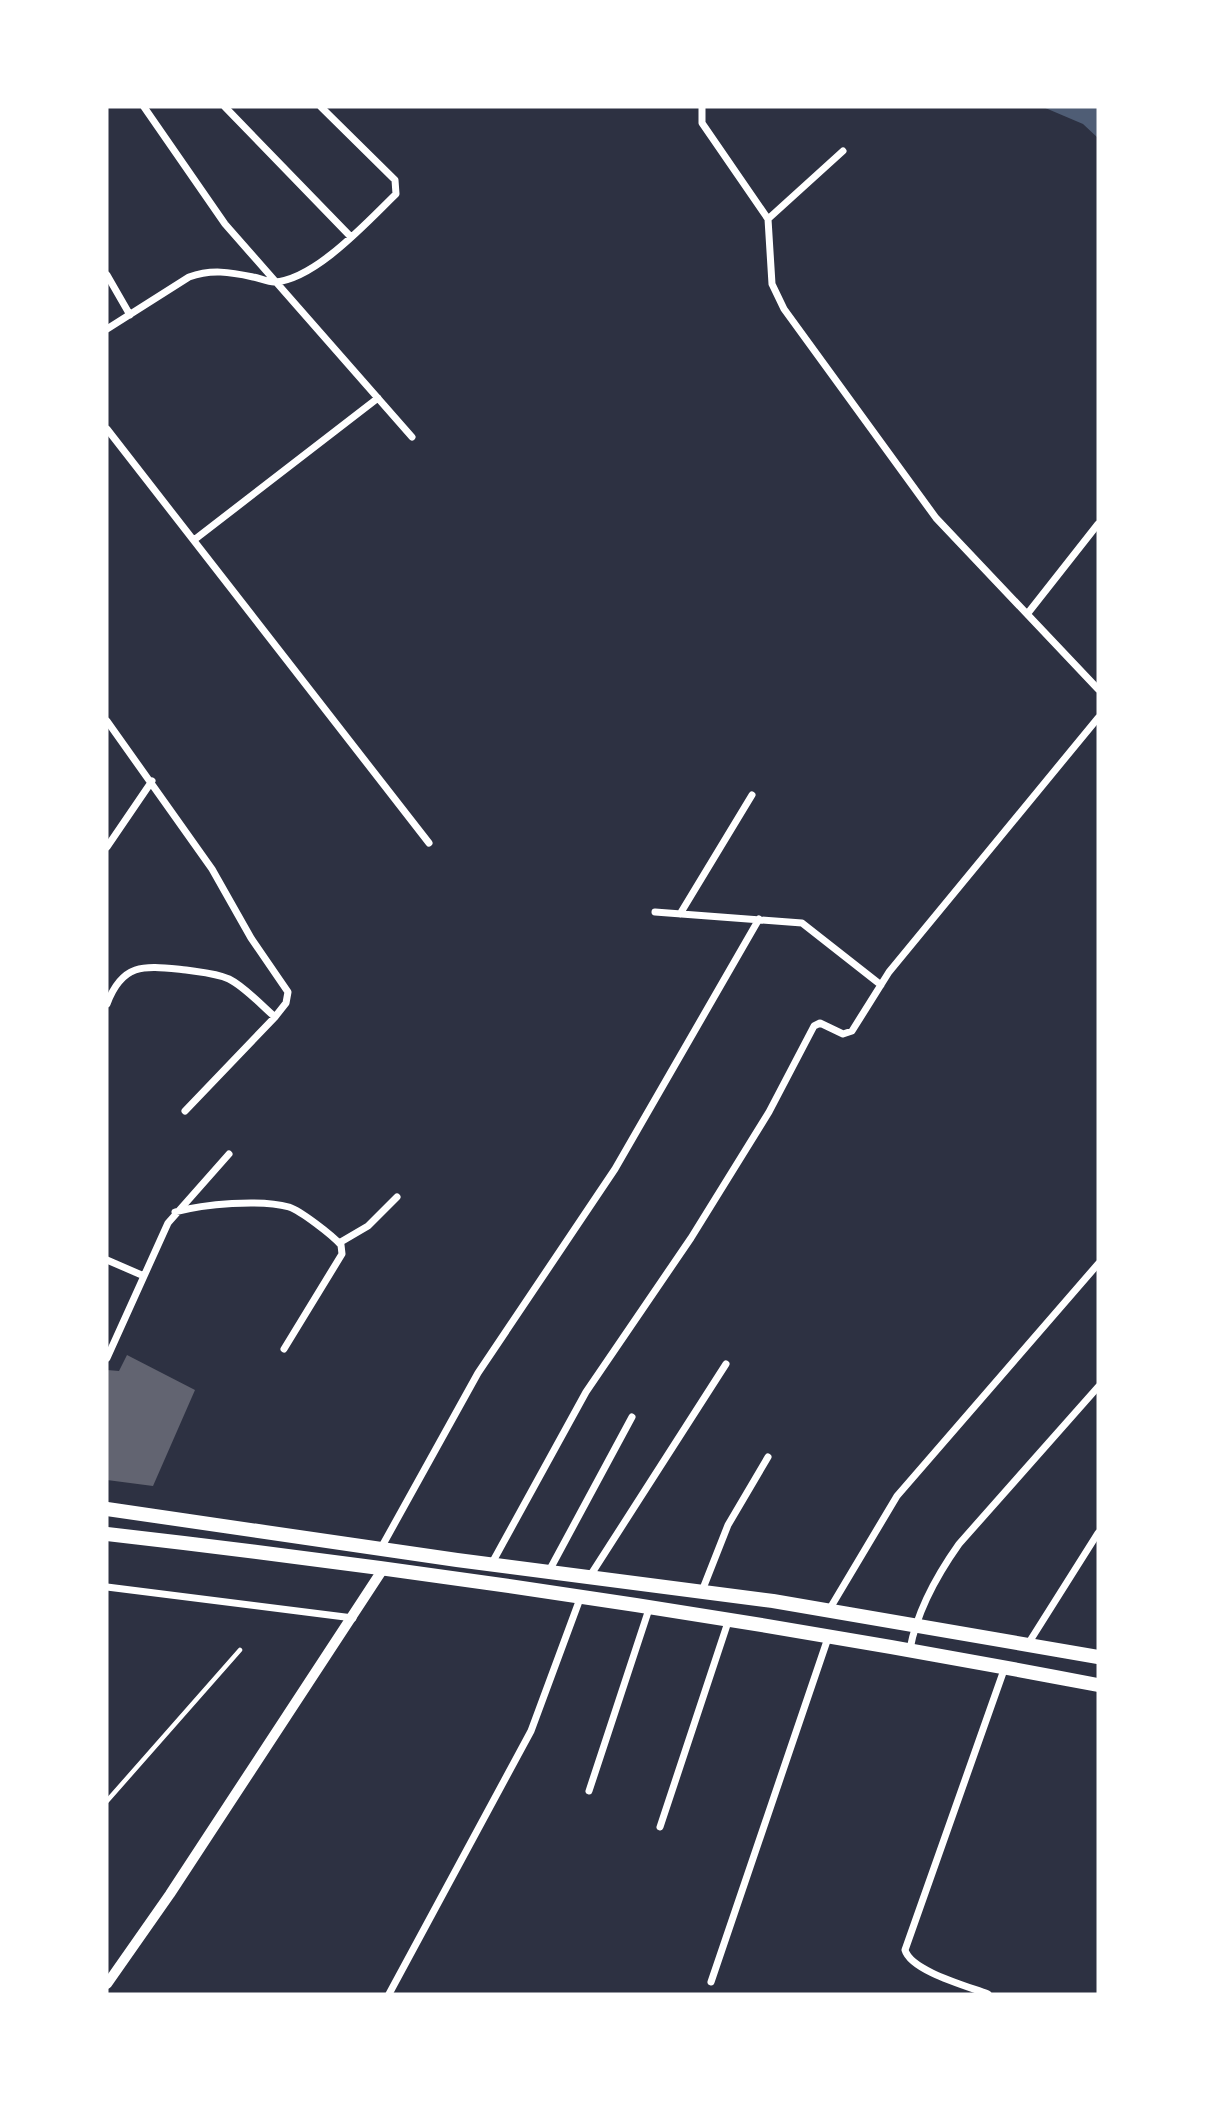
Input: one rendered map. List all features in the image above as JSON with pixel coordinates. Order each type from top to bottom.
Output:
[{"type":"highway","points":[[107,1509],[702,1592],[1098,1657]]},
{"type":"highway","points":[[107,1534],[323,1559],[650,1606],[910,1649],[1098,1685]]},
{"type":"street","points":[[144,107],[225,224],[412,437]]},
{"type":"street","points":[[225,107],[351,237]]},
{"type":"street","points":[[107,329],[189,277],[203,272],[226,271],[274,282],[309,270],[351,237],[396,194],[397,184],[321,107]]},
{"type":"street","points":[[702,107],[702,123],[768,219],[772,284],[784,309],[936,518],[1098,689]]},
{"type":"street","points":[[768,219],[843,150]]},
{"type":"street","points":[[107,275],[130,315]]},
{"type":"street","points":[[194,540],[378,398]]},
{"type":"street","points":[[107,429],[429,843]]},
{"type":"street","points":[[1028,613],[1098,524]]},
{"type":"street","points":[[492,1563],[586,1392],[691,1238],[769,1112],[814,1026],[820,1023],[848,1034],[881,985],[1098,718]]},
{"type":"street","points":[[107,721],[152,781],[288,992],[286,1003],[275,1017],[185,1111]]},
{"type":"street","points":[[107,847],[152,781]]},
{"type":"street","points":[[680,914],[752,796]]},
{"type":"street","points":[[655,912],[802,923],[881,985]]},
{"type":"street","points":[[381,1548],[478,1373],[615,1170],[759,919]]},
{"type":"street","points":[[107,1004],[120,979],[130,971],[148,966],[203,972],[228,979],[275,1017]]},
{"type":"street","points":[[107,1358],[175,1212],[229,1154]]},
{"type":"street","points":[[339,1243],[368,1226],[397,1197]]},
{"type":"street","points":[[175,1212],[189,1208],[253,1204],[290,1207],[339,1243],[342,1254],[284,1349]]},
{"type":"street","points":[[107,1261],[144,1276]]},
{"type":"street","points":[[829,1611],[897,1496],[1098,1264]]},
{"type":"street","points":[[589,1577],[726,1364]]},
{"type":"street","points":[[910,1649],[914,1626],[943,1566],[959,1544],[1098,1387]]},
{"type":"street","points":[[549,1571],[632,1417]]},
{"type":"street","points":[[702,1592],[728,1525],[768,1457]]},
{"type":"street","points":[[1028,1644],[1098,1532]]},
{"type":"street","points":[[107,1984],[353,1618],[383,1569]]},
{"type":"street","points":[[107,1587],[353,1618]]},
{"type":"street","points":[[389,1994],[531,1731],[581,1596]]},
{"type":"street","points":[[589,1791],[650,1606]]},
{"type":"street","points":[[660,1827],[729,1619]]},
{"type":"street","points":[[710,1982],[829,1635]]},
{"type":"street","points":[[988,1994],[920,1967],[910,1961],[905,1950],[1005,1667]]},
{"type":"lane","points":[[107,1801],[240,1650]]},
{"type":"water","points":[[1043,107],[1098,107],[1098,138],[1083,124]]},
{"type":"building","points":[[127,1355],[195,1390],[153,1486],[107,1480],[107,1370],[119,1371]]}]
